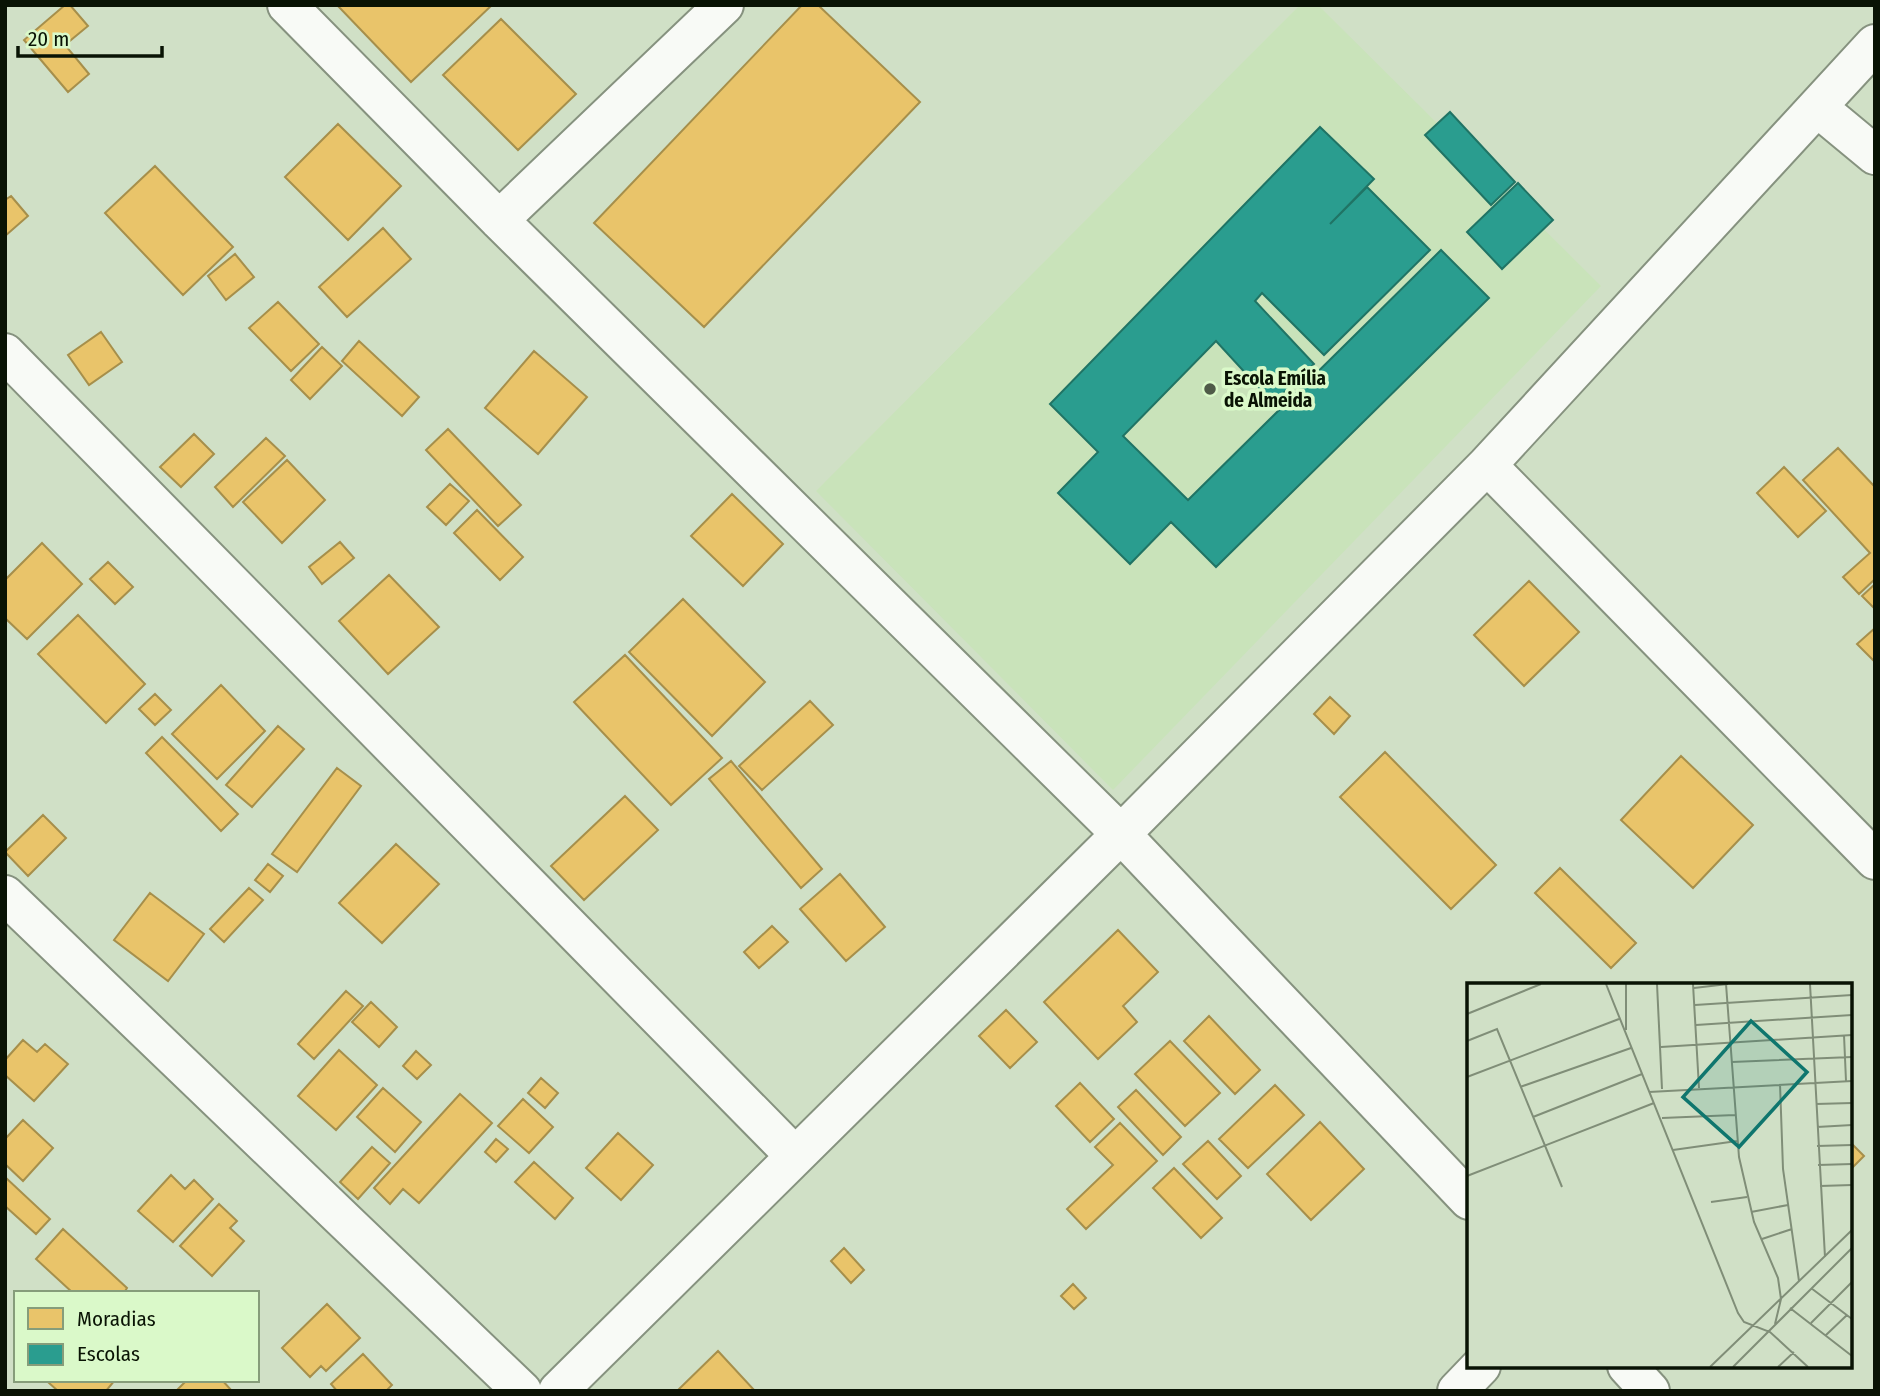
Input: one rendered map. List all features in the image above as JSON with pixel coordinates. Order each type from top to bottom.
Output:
[{"type":"street","points":[[287,5],[499,219],[1121,834],[1467,1198]]},
{"type":"street","points":[[499,219],[724,5]]},
{"type":"street","points":[[558,1391],[1121,834],[1487,465],[1875,44]]},
{"type":"street","points":[[1817,107],[1875,155]]},
{"type":"street","points":[[5,354],[795,1156]]},
{"type":"street","points":[[1487,465],[1875,859]]},
{"type":"street","points":[[5,895],[522,1391]]},
{"type":"street","points":[[1457,1391],[1479,1368]]},
{"type":"street","points":[[1629,1368],[1650,1391]]},
{"type":"shaded area","name":"Escola Emília de Almeida","points":[[1300,5],[1318,5],[1601,286],[1113,790],[816,491]]},
{"type":"building: Moradias","points":[[65,5],[70,5],[88,26],[65,45],[89,74],[68,92],[24,40]]},
{"type":"building: Moradias","points":[[337,5],[492,5],[411,82]]},
{"type":"building: Moradias","points":[[802,5],[818,5],[920,102],[704,327],[594,223]]},
{"type":"building: Moradias","points":[[501,19],[576,94],[518,150],[443,75]]},
{"type":"building: Moradias","points":[[338,124],[401,186],[348,240],[285,177]]},
{"type":"building: Moradias","points":[[155,166],[233,247],[183,295],[105,213]]},
{"type":"building: Moradias","points":[[11,196],[28,216],[5,236],[5,200]]},
{"type":"building: Moradias","points":[[383,228],[411,259],[347,317],[319,287]]},
{"type":"building: Moradias","points":[[235,254],[254,277],[226,300],[208,276]]},
{"type":"building: Moradias","points":[[278,302],[319,344],[291,371],[249,328]]},
{"type":"building: Moradias","points":[[101,332],[122,362],[89,385],[68,355]]},
{"type":"building: Moradias","points":[[359,341],[419,397],[402,416],[342,361]]},
{"type":"building: Moradias","points":[[322,347],[342,366],[310,399],[291,380]]},
{"type":"building: Moradias","points":[[534,351],[587,397],[538,454],[485,408]]},
{"type":"building: Moradias","points":[[448,429],[521,505],[498,526],[426,450]]},
{"type":"building: Moradias","points":[[194,434],[214,454],[181,487],[160,467]]},
{"type":"building: Moradias","points":[[266,438],[285,456],[233,507],[215,487]]},
{"type":"building: Moradias","points":[[1838,448],[1875,487],[1875,579],[1859,594],[1843,577],[1870,553],[1803,480]]},
{"type":"building: Moradias","points":[[287,460],[325,500],[282,543],[243,502]]},
{"type":"building: Moradias","points":[[1784,467],[1826,511],[1798,537],[1757,493]]},
{"type":"building: Moradias","points":[[450,484],[469,501],[446,525],[427,507]]},
{"type":"building: Moradias","points":[[732,494],[783,544],[743,586],[691,536]]},
{"type":"building: Moradias","points":[[477,510],[523,557],[500,580],[454,533]]},
{"type":"building: Moradias","points":[[340,542],[354,558],[322,584],[309,567]]},
{"type":"building: Moradias","points":[[42,543],[82,584],[27,639],[5,618],[5,580]]},
{"type":"building: Moradias","points":[[108,562],[133,587],[115,604],[90,579]]},
{"type":"building: Moradias","points":[[389,575],[439,627],[388,674],[339,621]]},
{"type":"building: Moradias","points":[[1529,581],[1579,632],[1524,686],[1474,635]]},
{"type":"building: Moradias","points":[[1875,584],[1875,609],[1862,596]]},
{"type":"building: Moradias","points":[[683,599],[765,682],[712,736],[629,652]]},
{"type":"building: Moradias","points":[[78,615],[145,684],[106,723],[38,654]]},
{"type":"building: Moradias","points":[[1875,628],[1875,662],[1857,644]]},
{"type":"building: Moradias","points":[[625,655],[722,758],[671,805],[574,702]]},
{"type":"building: Moradias","points":[[221,685],[265,731],[217,779],[172,734]]},
{"type":"building: Moradias","points":[[155,694],[171,710],[155,725],[139,709]]},
{"type":"building: Moradias","points":[[1330,697],[1350,716],[1334,734],[1314,714]]},
{"type":"building: Moradias","points":[[810,701],[833,725],[762,790],[739,766]]},
{"type":"building: Moradias","points":[[278,726],[304,749],[252,807],[226,785]]},
{"type":"building: Moradias","points":[[162,737],[238,814],[221,831],[146,753]]},
{"type":"building: Moradias","points":[[1385,752],[1496,865],[1451,909],[1340,797]]},
{"type":"building: Moradias","points":[[1681,756],[1753,825],[1693,888],[1621,820]]},
{"type":"building: Moradias","points":[[731,761],[822,869],[801,888],[709,779]]},
{"type":"building: Moradias","points":[[337,768],[361,786],[297,872],[272,854]]},
{"type":"building: Moradias","points":[[625,796],[658,830],[584,900],[551,866]]},
{"type":"building: Moradias","points":[[43,815],[66,838],[28,876],[5,852]]},
{"type":"building: Moradias","points":[[396,844],[439,884],[382,943],[339,903]]},
{"type":"building: Moradias","points":[[268,864],[283,876],[270,892],[255,880]]},
{"type":"building: Moradias","points":[[1560,868],[1636,943],[1611,968],[1535,893]]},
{"type":"building: Moradias","points":[[840,874],[885,927],[846,961],[800,909]]},
{"type":"building: Moradias","points":[[249,888],[263,900],[224,942],[210,929]]},
{"type":"building: Moradias","points":[[150,893],[204,934],[168,981],[114,940]]},
{"type":"building: Moradias","points":[[772,926],[788,942],[759,968],[744,952]]},
{"type":"building: Moradias","points":[[1118,930],[1158,972],[1123,1006],[1137,1022],[1098,1059],[1044,1002]]},
{"type":"building: Moradias","points":[[346,991],[363,1006],[314,1059],[298,1044]]},
{"type":"building: Moradias","points":[[371,1002],[397,1027],[379,1047],[352,1022]]},
{"type":"building: Moradias","points":[[1006,1010],[1037,1042],[1010,1068],[979,1036]]},
{"type":"building: Moradias","points":[[1209,1016],[1260,1070],[1235,1094],[1184,1041]]},
{"type":"building: Moradias","points":[[23,1040],[37,1052],[45,1044],[68,1064],[34,1101],[5,1075],[5,1060]]},
{"type":"building: Moradias","points":[[1170,1041],[1220,1093],[1185,1126],[1135,1074]]},
{"type":"building: Moradias","points":[[339,1050],[377,1085],[336,1130],[298,1096]]},
{"type":"building: Moradias","points":[[416,1051],[431,1065],[417,1079],[403,1066]]},
{"type":"building: Moradias","points":[[541,1078],[558,1093],[545,1108],[528,1093]]},
{"type":"building: Moradias","points":[[1080,1083],[1114,1119],[1090,1142],[1056,1106]]},
{"type":"building: Moradias","points":[[1275,1085],[1304,1115],[1248,1168],[1219,1139]]},
{"type":"building: Moradias","points":[[383,1088],[421,1122],[395,1152],[357,1117]]},
{"type":"building: Moradias","points":[[1136,1090],[1181,1137],[1163,1155],[1118,1107]]},
{"type":"building: Moradias","points":[[460,1094],[492,1123],[419,1203],[403,1189],[390,1204],[374,1188]]},
{"type":"building: Moradias","points":[[523,1099],[553,1127],[529,1153],[498,1126]]},
{"type":"building: Moradias","points":[[23,1120],[53,1148],[23,1181],[5,1164],[5,1139]]},
{"type":"building: Moradias","points":[[1320,1122],[1364,1169],[1311,1220],[1267,1174]]},
{"type":"building: Moradias","points":[[1120,1123],[1157,1161],[1086,1229],[1067,1209],[1113,1165],[1095,1147]]},
{"type":"building: Moradias","points":[[618,1133],[653,1165],[621,1200],[586,1168]]},
{"type":"building: Moradias","points":[[496,1139],[508,1149],[496,1162],[485,1152]]},
{"type":"building: Moradias","points":[[1208,1141],[1241,1176],[1217,1199],[1183,1164]]},
{"type":"building: Moradias","points":[[1852,1144],[1864,1156],[1852,1168]]},
{"type":"building: Moradias","points":[[372,1147],[390,1163],[358,1199],[340,1182]]},
{"type":"building: Moradias","points":[[534,1162],[573,1198],[555,1219],[515,1182]]},
{"type":"building: Moradias","points":[[1174,1168],[1222,1218],[1201,1238],[1153,1188]]},
{"type":"building: Moradias","points":[[171,1175],[185,1189],[194,1180],[213,1199],[173,1242],[138,1211]]},
{"type":"building: Moradias","points":[[5,1177],[50,1219],[36,1234],[5,1206]]},
{"type":"building: Moradias","points":[[219,1204],[237,1221],[230,1228],[244,1241],[212,1276],[180,1246]]},
{"type":"building: Moradias","points":[[63,1229],[127,1288],[125,1291],[71,1291],[36,1259]]},
{"type":"building: Moradias","points":[[844,1248],[864,1270],[851,1283],[831,1261]]},
{"type":"building: Moradias","points":[[1073,1284],[1086,1298],[1074,1309],[1061,1296]]},
{"type":"building: Moradias","points":[[327,1304],[360,1338],[326,1371],[321,1366],[310,1377],[282,1348]]},
{"type":"building: Moradias","points":[[718,1351],[755,1391],[677,1391]]},
{"type":"building: Moradias","points":[[363,1354],[392,1385],[386,1391],[337,1391],[331,1384]]},
{"type":"building: Moradias","points":[[113,1382],[106,1391],[58,1391],[49,1383]]},
{"type":"building: Moradias","points":[[185,1382],[224,1382],[232,1391],[176,1391]]},
{"type":"building: Escolas","points":[[1450,112],[1515,182],[1491,205],[1425,135]]},
{"type":"building: Escolas","points":[[1320,127],[1374,179],[1330,224],[1367,187],[1430,250],[1324,355],[1262,293],[1255,301],[1314,364],[1273,403],[1216,341],[1123,436],[1188,500],[1441,250],[1489,298],[1216,567],[1171,522],[1130,564],[1058,493],[1098,452],[1050,404]]},
{"type":"building: Escolas","points":[[1518,183],[1553,220],[1502,269],[1467,232]]},
{"type":"place","name":"Escola Emília de Almeida","points":[[1210,389]]}]
